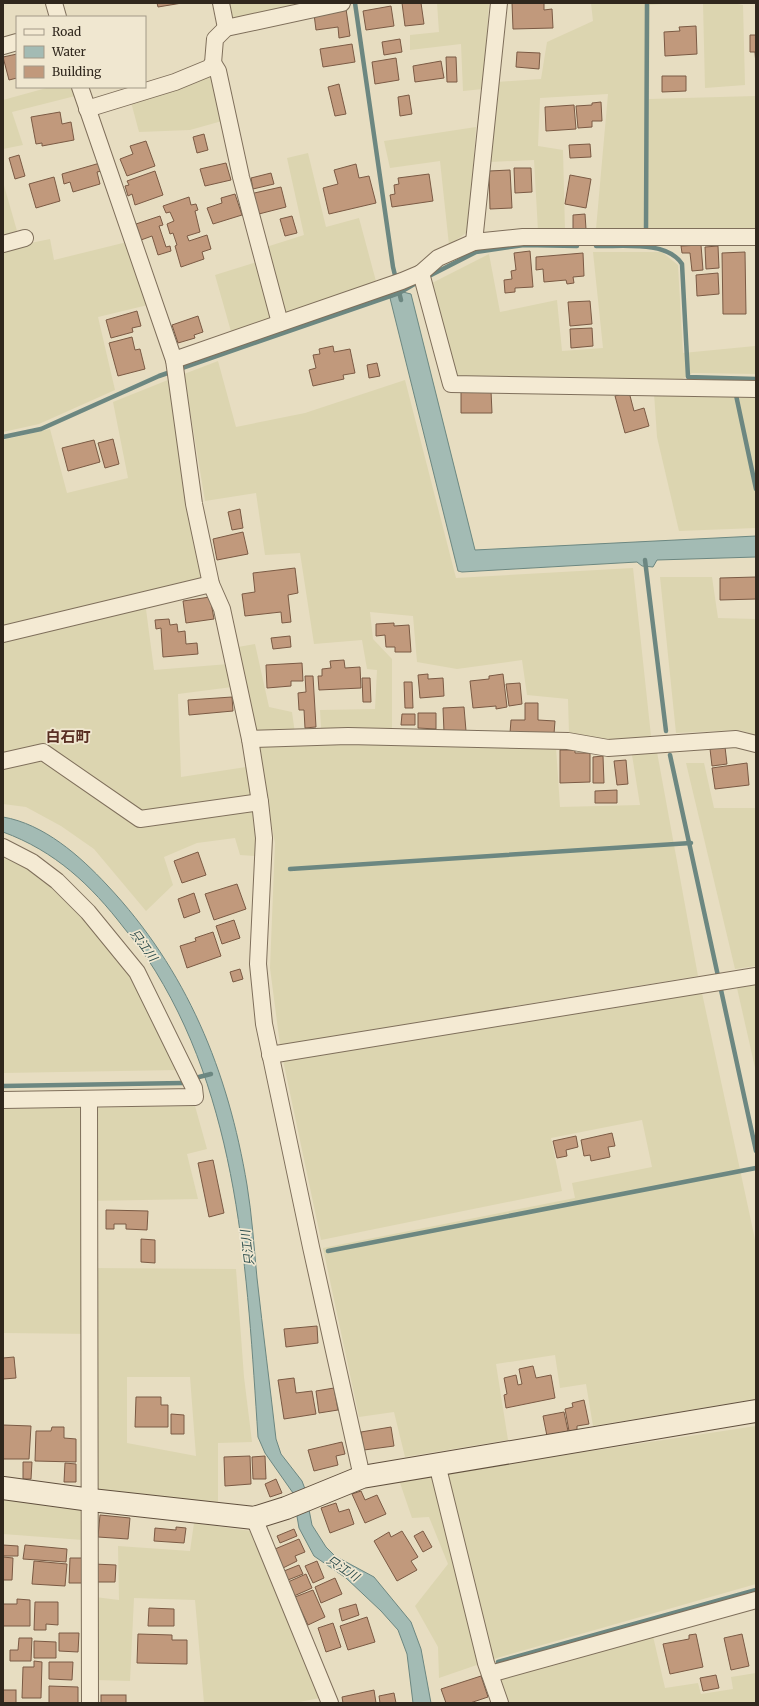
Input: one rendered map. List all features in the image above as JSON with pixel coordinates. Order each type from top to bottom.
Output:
[{"type":"street","points":[[54,3],[58,16]]},
{"type":"street","points":[[221,3],[226,28]]},
{"type":"street","points":[[87,109],[175,82],[209,68],[213,63],[216,39],[226,28],[342,3]]},
{"type":"street","points":[[474,242],[499,3]]},
{"type":"street","points":[[3,46],[16,42]]},
{"type":"street","points":[[213,63],[218,71],[241,177],[280,323]]},
{"type":"street","points":[[80,88],[175,367],[194,504],[211,584],[222,609],[250,739],[260,802],[264,838],[258,964],[264,1024],[362,1477]]},
{"type":"street","points":[[175,367],[280,323],[422,273],[438,258],[474,242],[523,237],[756,236]]},
{"type":"street","points":[[3,244],[25,238]]},
{"type":"street","points":[[422,273],[451,384],[756,389]]},
{"type":"street","points":[[3,634],[211,584]]},
{"type":"street","points":[[250,739],[348,736],[568,741],[608,748],[736,739],[756,744]]},
{"type":"street","points":[[3,761],[43,752],[140,819],[260,802]]},
{"type":"street","points":[[3,847],[32,862],[57,881],[88,912],[137,972],[194,1088],[195,1097],[3,1100]]},
{"type":"street","points":[[270,1055],[756,976]]},
{"type":"street","points":[[89,1099],[91,1500],[88,1539],[90,1703]]},
{"type":"street","points":[[3,1488],[91,1500],[254,1518],[286,1508],[362,1477],[756,1411]]},
{"type":"street","points":[[437,1464],[490,1674],[500,1703]]},
{"type":"street","points":[[254,1518],[330,1703]]},
{"type":"street","points":[[490,1674],[756,1600]]},
{"type":"shaded area","points":[[227,3],[296,3],[297,8],[231,21]]},
{"type":"shaded area","points":[[437,3],[489,3],[483,89],[463,91],[461,44],[410,50],[410,35],[439,32]]},
{"type":"shaded area","points":[[591,3],[675,3],[650,5],[649,99],[756,96],[756,228],[596,229],[608,94],[540,98],[538,146],[563,150],[565,231],[538,231],[534,160],[490,162],[497,82],[541,79],[547,42],[593,21]]},
{"type":"shaded area","points":[[703,3],[732,3],[743,5],[745,85],[705,88]]},
{"type":"shaded area","points":[[213,71],[222,121],[190,130],[139,132],[131,102]]},
{"type":"shaded area","points":[[46,88],[76,88],[79,95],[12,112],[23,145],[3,149],[3,100]]},
{"type":"shaded area","points":[[476,127],[469,231],[449,245],[440,161],[390,168],[384,141]]},
{"type":"shaded area","points":[[308,153],[326,227],[359,218],[377,285],[232,335],[215,275],[266,259],[263,248],[304,235],[287,158]]},
{"type":"shaded area","points":[[3,182],[21,245],[50,239],[54,260],[127,242],[152,304],[98,317],[115,390],[39,424],[3,432]]},
{"type":"shaded area","points":[[593,252],[662,252],[678,265],[683,353],[755,346],[756,322],[756,374],[692,373],[679,381],[455,377],[432,283],[489,254],[500,312],[557,300],[562,351],[603,348]]},
{"type":"shaded area","points":[[218,361],[236,427],[305,413],[405,380],[456,578],[633,568],[651,736],[630,743],[569,734],[568,699],[527,695],[522,660],[457,669],[417,662],[413,616],[370,612],[373,639],[392,659],[392,743],[556,747],[560,807],[640,805],[632,755],[657,752],[698,976],[280,1045],[270,968],[275,843],[259,765],[259,743],[238,647],[255,644],[269,707],[292,712],[296,741],[322,742],[320,710],[375,709],[377,670],[367,669],[362,640],[314,644],[300,553],[265,555],[256,493],[205,501],[184,374]]},
{"type":"shaded area","points":[[168,380],[188,504],[204,581],[144,594],[154,670],[229,664],[232,687],[178,694],[181,777],[246,767],[261,840],[255,856],[240,855],[235,838],[197,843],[164,857],[173,885],[146,911],[94,849],[61,826],[26,807],[3,804],[3,440],[50,429],[67,493],[128,478],[113,402]]},
{"type":"shaded area","points":[[654,393],[756,395],[756,528],[679,531],[657,437]]},
{"type":"shaded area","points":[[660,577],[712,577],[718,618],[756,619],[756,735],[739,730],[676,733]]},
{"type":"shaded area","points":[[686,763],[704,763],[714,808],[756,808],[756,966],[735,969]]},
{"type":"shaded area","points":[[3,853],[60,888],[132,973],[179,1070],[3,1073]]},
{"type":"shaded area","points":[[756,985],[756,1072],[737,988]]},
{"type":"shaded area","points":[[702,993],[756,1244],[756,1399],[593,1426],[586,1384],[560,1388],[555,1355],[496,1364],[508,1440],[405,1457],[394,1412],[359,1417],[323,1248],[575,1198],[572,1183],[652,1167],[642,1120],[551,1138],[562,1191],[321,1240],[283,1060]]},
{"type":"shaded area","points":[[195,1106],[207,1149],[187,1154],[198,1199],[87,1201],[89,1268],[236,1269],[244,1377],[252,1442],[218,1443],[218,1505],[96,1493],[95,1334],[3,1333],[3,1109]],"holes":[[[127,1377],[190,1377],[196,1456],[127,1443]]]},
{"type":"shaded area","points":[[756,1426],[756,1584],[497,1658],[439,1678],[438,1647],[415,1606],[448,1564],[429,1517],[412,1518],[399,1480]]},
{"type":"shaded area","points":[[3,1498],[85,1507],[83,1540],[3,1534]]},
{"type":"shaded area","points":[[194,1523],[251,1531],[320,1698],[294,1703],[204,1703],[195,1600],[134,1598],[130,1681],[95,1680],[95,1597],[119,1600],[118,1546],[190,1551]]},
{"type":"shaded area","points":[[653,1636],[665,1688],[698,1683],[701,1694],[733,1689],[731,1677],[756,1673],[756,1703],[508,1703],[499,1678]]},
{"type":"water","points":[[403,292],[411,294],[475,550],[756,536],[756,557],[657,560],[653,567],[642,566],[637,562],[458,571],[390,298]]},
{"type":"water","name":"只江川","points":[[3,817],[33,826],[47,834],[85,863],[107,885],[135,918],[160,952],[181,987],[200,1024],[215,1062],[228,1102],[239,1143],[247,1185],[276,1439],[281,1454],[302,1481],[312,1525],[326,1547],[335,1556],[374,1577],[411,1622],[421,1649],[431,1703],[413,1703],[407,1654],[398,1630],[381,1611],[346,1578],[314,1556],[299,1528],[293,1493],[265,1453],[258,1437],[243,1251],[233,1189],[220,1128],[202,1069],[178,1012],[144,954],[111,912],[85,884],[55,859],[22,840],[3,832]]},
{"type":"building","points":[[157,3],[182,3],[158,7]]},
{"type":"building","points":[[402,3],[421,3],[424,24],[405,26]]},
{"type":"building","points":[[512,3],[544,3],[544,10],[552,9],[553,28],[513,29]]},
{"type":"building","points":[[391,6],[394,26],[366,30],[363,11]]},
{"type":"building","points":[[346,9],[350,36],[339,38],[338,27],[316,30],[314,14]]},
{"type":"building","points":[[696,26],[697,54],[665,56],[664,32],[680,31],[679,27]]},
{"type":"building","points":[[750,35],[756,35],[756,65],[755,52],[750,52]]},
{"type":"building","points":[[400,39],[402,52],[384,55],[382,42]]},
{"type":"building","points":[[352,44],[355,62],[323,67],[320,49]]},
{"type":"building","points":[[517,52],[540,53],[539,69],[516,67]]},
{"type":"building","points":[[16,54],[16,78],[9,80],[3,57]]},
{"type":"building","points":[[446,57],[456,57],[457,82],[447,82]]},
{"type":"building","points":[[396,58],[399,80],[375,84],[372,62]]},
{"type":"building","points":[[441,61],[444,78],[415,82],[413,66]]},
{"type":"building","points":[[662,76],[686,76],[686,91],[662,92]]},
{"type":"building","points":[[339,84],[346,114],[335,116],[328,87]]},
{"type":"building","points":[[409,95],[412,114],[400,116],[398,97]]},
{"type":"building","points":[[601,102],[602,121],[592,121],[592,127],[578,128],[576,106],[592,105],[592,103]]},
{"type":"building","points":[[574,105],[576,129],[546,131],[545,107]]},
{"type":"building","points":[[60,112],[62,124],[71,122],[74,140],[42,146],[42,143],[36,144],[31,117]]},
{"type":"building","points":[[204,134],[208,150],[197,153],[193,137]]},
{"type":"building","points":[[146,141],[155,166],[127,176],[120,159],[133,154],[130,146]]},
{"type":"building","points":[[590,144],[591,157],[570,158],[569,145]]},
{"type":"building","points":[[19,155],[25,176],[15,179],[9,158]]},
{"type":"building","points":[[100,163],[102,171],[97,172],[100,184],[73,192],[70,182],[64,184],[62,174]]},
{"type":"building","points":[[226,163],[231,180],[205,186],[200,169]]},
{"type":"building","points":[[356,164],[359,178],[369,176],[376,203],[329,214],[323,188],[338,184],[334,170]]},
{"type":"building","points":[[514,168],[531,168],[532,192],[515,193]]},
{"type":"building","points":[[510,170],[512,208],[490,209],[489,171]]},
{"type":"building","points":[[155,171],[163,195],[135,205],[132,194],[128,196],[125,186],[129,185],[127,181]]},
{"type":"building","points":[[271,173],[274,184],[253,189],[251,178]]},
{"type":"building","points":[[429,174],[433,201],[392,207],[390,195],[395,194],[394,185],[399,184],[398,178]]},
{"type":"building","points":[[570,175],[591,179],[586,208],[565,204]]},
{"type":"building","points":[[54,177],[60,201],[36,208],[29,184]]},
{"type":"building","points":[[281,187],[286,207],[255,215],[250,194]]},
{"type":"building","points":[[235,194],[242,215],[213,224],[207,208],[222,203],[221,198]]},
{"type":"building","points":[[189,197],[191,205],[196,204],[198,210],[195,211],[200,232],[187,236],[189,241],[207,235],[211,249],[202,252],[204,259],[181,267],[175,246],[177,245],[173,233],[170,234],[167,224],[174,221],[170,212],[166,213],[163,206]]},
{"type":"building","points":[[585,214],[586,229],[573,230],[573,215]]},
{"type":"building","points":[[160,216],[163,225],[159,226],[166,247],[170,246],[171,251],[158,255],[152,236],[141,240],[136,224]]},
{"type":"building","points":[[292,216],[297,233],[285,236],[280,219]]},
{"type":"building","points":[[701,245],[703,270],[692,271],[690,253],[682,253],[681,246]]},
{"type":"building","points":[[718,246],[719,268],[706,269],[705,247]]},
{"type":"building","points":[[530,251],[533,287],[515,288],[515,292],[505,293],[504,280],[512,279],[511,271],[516,270],[514,253]]},
{"type":"building","points":[[745,252],[746,314],[723,314],[722,253]]},
{"type":"building","points":[[583,253],[584,276],[573,277],[574,283],[567,284],[566,280],[544,282],[543,269],[536,270],[536,257]]},
{"type":"building","points":[[718,273],[719,294],[697,296],[696,275]]},
{"type":"building","points":[[590,301],[592,324],[570,326],[568,302]]},
{"type":"building","points":[[137,311],[141,326],[132,328],[133,332],[111,338],[106,320]]},
{"type":"building","points":[[198,316],[203,332],[194,335],[195,338],[178,343],[172,325]]},
{"type":"building","points":[[592,328],[593,346],[571,348],[570,329]]},
{"type":"building","points":[[132,337],[135,350],[140,349],[145,369],[118,376],[109,343]]},
{"type":"building","points":[[333,346],[334,352],[350,349],[355,373],[343,375],[344,379],[313,386],[309,370],[316,368],[313,355],[320,354],[319,349]]},
{"type":"building","points":[[377,363],[380,376],[369,378],[367,365]]},
{"type":"building","points":[[491,391],[492,413],[461,413],[461,392]]},
{"type":"building","points":[[629,392],[634,411],[644,408],[649,426],[625,433],[615,396]]},
{"type":"building","points":[[113,439],[119,464],[105,468],[98,443]]},
{"type":"building","points":[[94,440],[100,462],[68,471],[62,448]]},
{"type":"building","points":[[240,509],[243,528],[232,530],[228,512]]},
{"type":"building","points":[[243,532],[248,554],[217,560],[213,539]]},
{"type":"building","points":[[295,568],[298,593],[288,595],[291,622],[282,623],[281,612],[245,616],[242,594],[255,592],[253,573]]},
{"type":"building","points":[[756,577],[756,599],[720,600],[720,578]]},
{"type":"building","points":[[210,597],[214,619],[186,623],[183,601]]},
{"type":"building","points":[[169,619],[170,625],[177,624],[178,632],[185,631],[186,644],[197,643],[198,654],[163,657],[161,628],[156,629],[155,620]]},
{"type":"building","points":[[394,623],[394,626],[409,625],[411,652],[395,652],[395,647],[386,647],[385,635],[376,636],[376,624]]},
{"type":"building","points":[[290,636],[291,647],[273,649],[271,638]]},
{"type":"building","points":[[344,660],[345,668],[360,667],[361,688],[319,690],[318,676],[322,676],[322,669],[331,668],[330,661]]},
{"type":"building","points":[[302,663],[303,681],[291,681],[291,686],[267,688],[266,665]]},
{"type":"building","points":[[428,674],[428,679],[443,678],[444,696],[420,698],[418,675]]},
{"type":"building","points":[[503,674],[507,707],[496,709],[496,706],[473,708],[470,681],[489,679],[489,676]]},
{"type":"building","points":[[305,676],[313,676],[316,727],[305,728],[304,710],[299,710],[298,693],[306,692]]},
{"type":"building","points":[[362,678],[370,678],[371,702],[363,702]]},
{"type":"building","points":[[404,682],[412,682],[413,708],[405,708]]},
{"type":"building","points":[[520,683],[522,704],[509,706],[506,684]]},
{"type":"building","points":[[232,697],[233,711],[189,715],[188,700]]},
{"type":"building","points":[[525,703],[538,703],[538,720],[555,721],[554,734],[510,733],[511,720],[525,720]]},
{"type":"building","points":[[464,707],[466,731],[444,732],[443,708]]},
{"type":"building","points":[[418,713],[436,713],[436,729],[418,728]]},
{"type":"building","points":[[402,714],[415,714],[415,725],[401,725]]},
{"type":"building","points":[[725,747],[727,764],[712,766],[710,749]]},
{"type":"building","points":[[560,750],[575,750],[575,753],[590,753],[590,782],[560,783]]},
{"type":"building","points":[[603,756],[604,783],[593,783],[593,757]]},
{"type":"building","points":[[626,760],[628,784],[617,785],[614,761]]},
{"type":"building","points":[[747,763],[749,785],[715,789],[712,768]]},
{"type":"building","points":[[617,790],[617,803],[595,803],[595,791]]},
{"type":"building","points":[[198,852],[206,875],[182,883],[174,861]]},
{"type":"building","points":[[237,884],[246,909],[214,920],[205,894]]},
{"type":"building","points":[[194,893],[200,912],[184,918],[178,899]]},
{"type":"building","points":[[234,920],[240,938],[222,944],[216,926]]},
{"type":"building","points":[[213,932],[221,956],[187,968],[180,946],[196,941],[195,938]]},
{"type":"building","points":[[240,969],[243,979],[233,982],[230,972]]},
{"type":"building","points":[[612,1133],[615,1146],[608,1147],[610,1157],[591,1161],[590,1155],[584,1156],[581,1140]]},
{"type":"building","points":[[576,1136],[578,1147],[566,1150],[567,1156],[557,1158],[553,1141]]},
{"type":"building","points":[[213,1160],[224,1213],[209,1217],[198,1163]]},
{"type":"building","points":[[106,1210],[148,1211],[147,1230],[126,1229],[126,1224],[114,1224],[114,1229],[106,1229]]},
{"type":"building","points":[[141,1239],[155,1240],[155,1263],[141,1262]]},
{"type":"building","points":[[317,1326],[318,1343],[286,1347],[284,1329]]},
{"type":"building","points":[[14,1357],[16,1378],[3,1379],[3,1358]]},
{"type":"building","points":[[533,1366],[536,1378],[551,1375],[555,1398],[506,1408],[504,1395],[507,1394],[504,1378],[516,1375],[518,1385],[522,1384],[519,1369]]},
{"type":"building","points":[[294,1378],[296,1393],[312,1391],[316,1414],[284,1419],[278,1380]]},
{"type":"building","points":[[334,1388],[338,1410],[319,1413],[316,1391]]},
{"type":"building","points":[[136,1397],[161,1397],[161,1405],[168,1405],[168,1427],[135,1427]]},
{"type":"building","points":[[584,1400],[589,1424],[577,1426],[577,1430],[569,1431],[565,1409],[573,1407],[572,1403]]},
{"type":"building","points":[[564,1412],[568,1431],[547,1436],[543,1416]]},
{"type":"building","points":[[171,1414],[184,1415],[184,1434],[171,1434]]},
{"type":"building","points":[[3,1425],[31,1426],[29,1459],[3,1459]]},
{"type":"building","points":[[52,1427],[64,1427],[64,1438],[76,1439],[76,1462],[35,1461],[36,1431],[51,1431]]},
{"type":"building","points":[[391,1427],[394,1446],[364,1450],[361,1432]]},
{"type":"building","points":[[342,1442],[345,1454],[336,1456],[338,1465],[314,1471],[308,1450]]},
{"type":"building","points":[[250,1456],[251,1484],[225,1486],[224,1457]]},
{"type":"building","points":[[265,1456],[266,1479],[253,1479],[252,1457]]},
{"type":"building","points":[[23,1462],[32,1462],[31,1479],[23,1479]]},
{"type":"building","points":[[65,1463],[76,1464],[76,1482],[64,1482]]},
{"type":"building","points":[[276,1479],[282,1493],[270,1497],[265,1484]]},
{"type":"building","points":[[361,1491],[365,1500],[377,1495],[386,1514],[365,1523],[352,1494]]},
{"type":"building","points":[[336,1503],[339,1512],[349,1509],[354,1524],[330,1533],[321,1508]]},
{"type":"building","points":[[100,1515],[130,1518],[128,1539],[98,1537]]},
{"type":"building","points":[[176,1527],[186,1528],[184,1543],[154,1541],[155,1528],[176,1530]]},
{"type":"building","points":[[294,1529],[297,1536],[280,1543],[277,1536]]},
{"type":"building","points":[[402,1531],[418,1557],[411,1561],[417,1570],[397,1581],[374,1541],[389,1532],[391,1537]]},
{"type":"building","points":[[423,1531],[432,1547],[423,1552],[414,1536]]},
{"type":"building","points":[[299,1539],[305,1552],[295,1556],[297,1561],[283,1568],[275,1549]]},
{"type":"building","points":[[3,1545],[18,1546],[18,1556],[3,1556]]},
{"type":"building","points":[[25,1545],[67,1549],[66,1562],[23,1559]]},
{"type":"building","points":[[3,1557],[13,1558],[12,1580],[3,1580]]},
{"type":"building","points":[[70,1558],[83,1558],[82,1583],[69,1583]]},
{"type":"building","points":[[34,1561],[67,1564],[65,1586],[32,1584]]},
{"type":"building","points":[[317,1561],[324,1578],[313,1583],[305,1566]]},
{"type":"building","points":[[94,1564],[116,1565],[115,1582],[93,1582]]},
{"type":"building","points":[[299,1565],[303,1574],[288,1580],[284,1571]]},
{"type":"building","points":[[306,1574],[312,1588],[294,1596],[288,1582]]},
{"type":"building","points":[[335,1578],[342,1594],[321,1603],[315,1587]]},
{"type":"building","points":[[313,1590],[325,1617],[308,1625],[295,1597]]},
{"type":"building","points":[[17,1599],[30,1600],[30,1626],[3,1626],[3,1604],[17,1604]]},
{"type":"building","points":[[35,1602],[58,1602],[58,1625],[46,1624],[46,1630],[34,1630]]},
{"type":"building","points":[[356,1604],[359,1615],[342,1621],[339,1609]]},
{"type":"building","points":[[149,1608],[174,1609],[174,1626],[148,1626]]},
{"type":"building","points":[[367,1617],[375,1642],[348,1650],[340,1626]]},
{"type":"building","points":[[333,1623],[341,1647],[326,1652],[318,1628]]},
{"type":"building","points":[[59,1633],[79,1633],[78,1652],[59,1651]]},
{"type":"building","points":[[138,1634],[172,1635],[172,1640],[187,1640],[187,1664],[137,1663]]},
{"type":"building","points":[[696,1634],[703,1667],[670,1674],[663,1644],[689,1639],[689,1635]]},
{"type":"building","points":[[742,1634],[749,1666],[731,1670],[724,1638]]},
{"type":"building","points":[[19,1638],[32,1638],[31,1661],[10,1661],[10,1650],[18,1650]]},
{"type":"building","points":[[34,1641],[56,1642],[56,1658],[34,1658]]},
{"type":"building","points":[[34,1661],[42,1662],[41,1698],[22,1698],[23,1667],[34,1667]]},
{"type":"building","points":[[49,1662],[73,1662],[72,1680],[49,1679]]},
{"type":"building","points":[[716,1675],[719,1688],[703,1691],[700,1678]]},
{"type":"building","points":[[481,1676],[488,1697],[470,1703],[446,1703],[441,1689]]},
{"type":"building","points":[[49,1686],[78,1687],[78,1703],[49,1703]]},
{"type":"building","points":[[3,1690],[16,1690],[16,1703],[3,1703]]},
{"type":"building","points":[[374,1690],[376,1703],[343,1703],[342,1697]]},
{"type":"building","points":[[394,1693],[396,1703],[380,1703],[379,1696]]},
{"type":"building","points":[[101,1695],[126,1695],[126,1703],[101,1703]]},
{"type":"waterway","points":[[355,3],[393,267],[401,300]]},
{"type":"waterway","points":[[646,229],[647,3]]},
{"type":"waterway","points":[[431,275],[476,252],[524,245],[577,246]]},
{"type":"waterway","points":[[596,246],[642,246],[666,251],[675,256],[682,264],[688,377],[756,379]]},
{"type":"waterway","points":[[3,437],[41,429],[159,376],[399,293],[416,283]]},
{"type":"waterway","points":[[736,395],[756,489]]},
{"type":"waterway","points":[[645,560],[666,731]]},
{"type":"waterway","points":[[670,755],[756,1151]]},
{"type":"waterway","points":[[290,869],[691,843]]},
{"type":"waterway","points":[[199,1077],[211,1074]]},
{"type":"waterway","points":[[3,1086],[183,1083]]},
{"type":"waterway","points":[[328,1251],[756,1168]]},
{"type":"waterway","points":[[498,1662],[756,1590]]},
{"type":"district","name":"白石町","points":[[68,736]]}]
